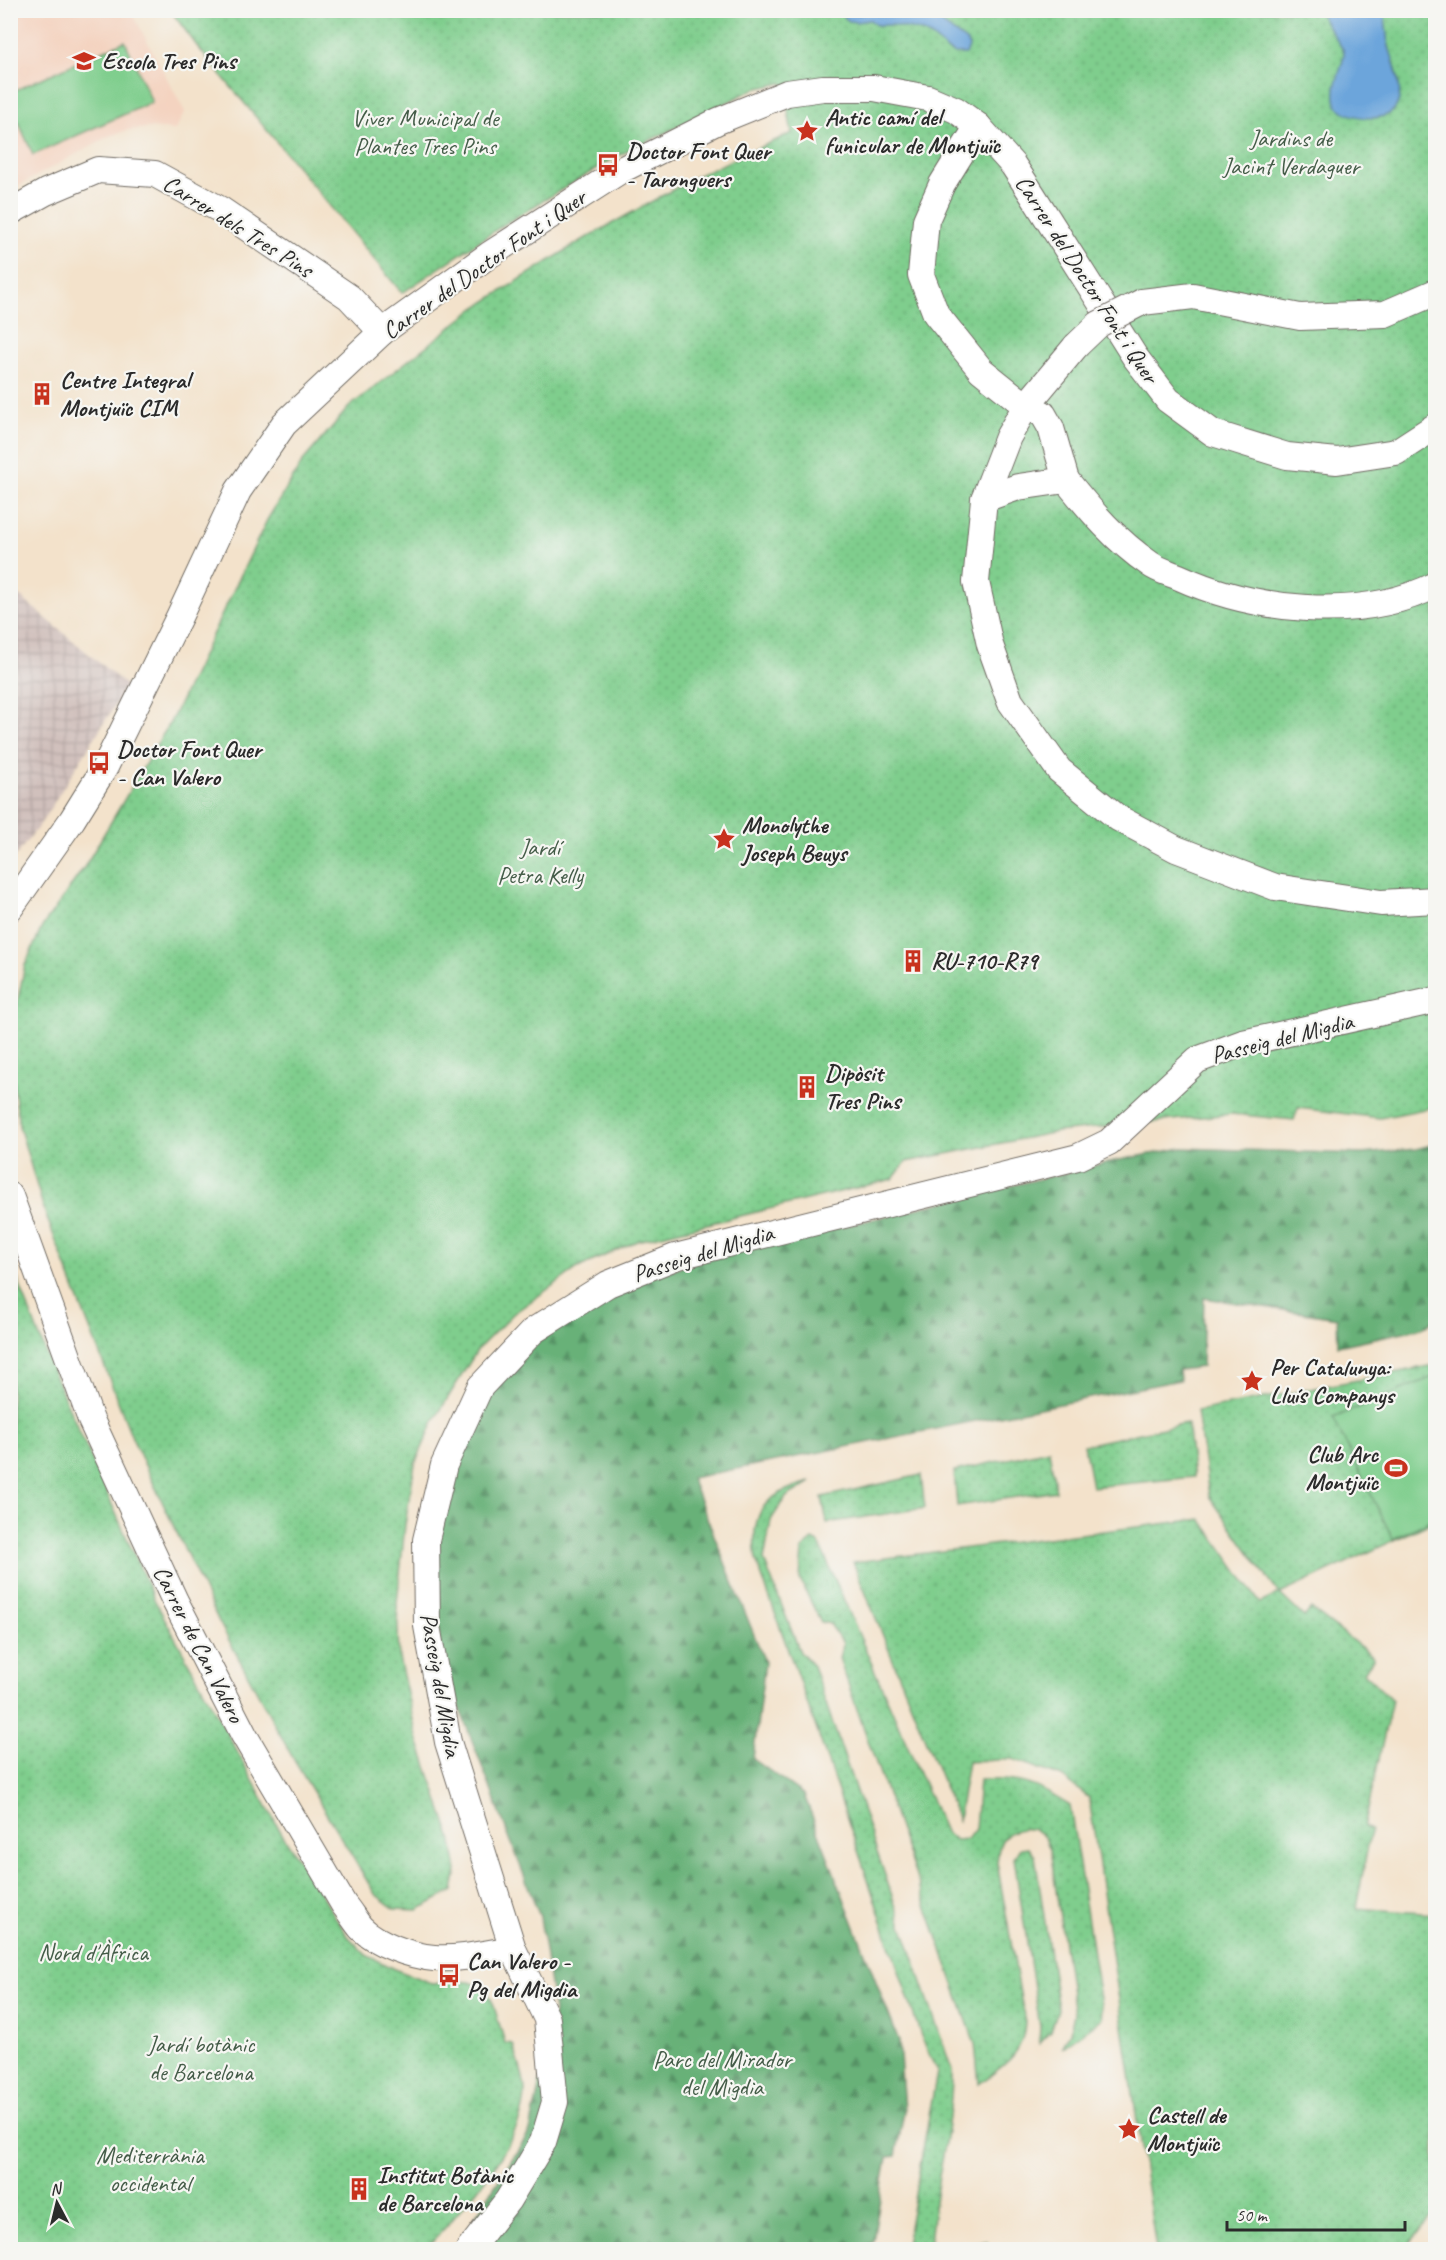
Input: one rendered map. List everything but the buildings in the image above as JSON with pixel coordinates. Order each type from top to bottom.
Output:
[{"type":"street","name":"Carrer del Doctor Font i Quer","points":[[10,908],[72,820],[105,767],[238,491],[284,424],[382,332],[489,255],[621,170],[718,122],[787,93],[823,88],[874,88],[928,98],[956,110],[978,126],[1013,165],[1026,184],[1135,357],[1168,400],[1213,433],[1287,456],[1337,460],[1396,452],[1436,426]]},
{"type":"street","points":[[978,126],[942,184],[926,220],[921,275],[936,314],[981,370],[1026,406],[1043,414],[1051,428],[1066,480],[1103,526],[1151,565],[1204,589],[1290,608],[1369,606],[1436,585]]},
{"type":"street","name":"Carrer dels Tres Pins","points":[[10,212],[46,192],[98,170],[155,174],[221,210],[349,297],[382,332]]},
{"type":"street","points":[[1436,292],[1385,314],[1300,317],[1193,297],[1142,302],[1099,324],[1076,346],[1026,406],[1008,437],[984,500],[976,582],[990,645],[1010,702],[1059,770],[1118,818],[1176,849],[1275,887],[1381,903],[1436,900]]},
{"type":"street","points":[[984,500],[1018,487],[1066,480]]},
{"type":"street","name":"Passeig del Migdia","points":[[468,2250],[508,2200],[543,2142],[555,2102],[547,2019],[513,1949],[448,1742],[427,1626],[426,1540],[444,1465],[480,1386],[533,1331],[608,1284],[675,1257],[1078,1157],[1109,1142],[1197,1060],[1243,1043],[1436,1000]]},
{"type":"street","name":"Carrer de Can Valero","points":[[10,1196],[91,1420],[175,1601],[244,1735],[344,1905],[361,1928],[384,1945],[433,1958],[513,1949]]},
{"type":"shaded area","name":"Escola Tres Pins","points":[[11,11],[131,11],[185,112],[175,130],[149,128],[128,130],[109,136],[11,190]]},
{"type":"shaded area","points":[[11,589],[127,686],[41,823],[11,862]]},
{"type":"green space","points":[[171,11],[1435,11],[1435,1107],[1380,1118],[1298,1108],[1294,1120],[1231,1114],[1057,1132],[906,1162],[893,1179],[637,1241],[578,1268],[513,1314],[478,1349],[435,1419],[415,1464],[405,1525],[397,1603],[399,1658],[417,1737],[451,1837],[457,1870],[453,1891],[418,1910],[395,1909],[375,1894],[295,1762],[219,1622],[133,1440],[45,1213],[19,1126],[12,1071],[12,1027],[25,965],[42,927],[85,866],[172,719],[267,520],[303,461],[349,407],[475,308],[579,242],[701,174],[792,133],[783,83],[754,89],[616,157],[511,220],[402,293],[197,46]]},
{"type":"green space","points":[[125,41],[152,102],[33,155],[11,105],[11,92]]},
{"type":"green space","name":"Parc del Mirador del Migdia","points":[[1435,1144],[1435,1320],[1422,1328],[1338,1346],[1337,1318],[1204,1298],[1202,1367],[1179,1370],[1180,1380],[691,1478],[765,1662],[753,1759],[804,1795],[899,2041],[904,2111],[896,2156],[887,2157],[873,2241],[864,2250],[454,2250],[530,2131],[554,2012],[540,1917],[439,1649],[437,1545],[449,1489],[465,1437],[497,1388],[533,1346],[609,1291],[688,1264],[1114,1161],[1182,1148],[1362,1154],[1416,1149]]},
{"type":"green space","name":"Jardí botànic de Barcelona","points":[[11,1262],[53,1372],[153,1597],[282,1834],[347,1935],[366,1955],[394,1969],[434,1984],[452,1981],[470,1982],[480,1986],[493,2003],[505,2043],[513,2044],[525,2089],[523,2109],[515,2131],[489,2175],[426,2249],[11,2249]]},
{"type":"green space","points":[[1435,1365],[1435,1521],[1280,1594],[1304,1617],[1311,1609],[1374,1657],[1364,1673],[1392,1700],[1364,1827],[1371,1830],[1356,1908],[1435,1914],[1435,2213],[1405,2249],[1156,2249],[1089,1798],[1062,1777],[1012,1759],[968,1762],[958,1820],[853,1562],[1201,1519],[1260,1603],[1279,1594],[1209,1496],[1197,1411]]},
{"type":"green space","name":"Club Arc Montjuïc","points":[[1435,1376],[1435,1518],[1393,1539],[1333,1418]]},
{"type":"green space","points":[[1187,1423],[1194,1477],[1092,1487],[1084,1445]]},
{"type":"green space","points":[[1049,1450],[1056,1491],[957,1506],[954,1471]]},
{"type":"green space","points":[[921,1475],[925,1508],[827,1523],[822,1497]]},
{"type":"green space","points":[[811,1482],[786,1497],[771,1520],[764,1560],[800,1652],[813,1666],[952,2070],[949,2115],[934,2204],[930,2249],[905,2249],[937,2072],[921,2036],[819,1736],[756,1560],[755,1529],[764,1507],[782,1492]]},
{"type":"green space","points":[[813,1540],[819,1543],[946,1834],[956,1840],[967,1839],[975,1829],[979,1780],[1017,1781],[1037,1787],[1070,1806],[1103,2018],[1062,2048],[1070,2032],[1074,2014],[1050,1849],[1039,1832],[1023,1829],[1012,1832],[1001,1841],[997,1863],[1025,2021],[1024,2033],[1017,2051],[1011,2058],[979,2084],[975,2044],[839,1658],[843,1643],[830,1624],[821,1622],[800,1580],[802,1549]]},
{"type":"green space","points":[[1028,1847],[1035,1856],[1058,2009],[1051,2031],[1039,2043],[1040,2027],[1014,1858],[1020,1848]]},
{"type":"green space","points":[[987,2241],[988,2249],[958,2249],[958,2245]]},
{"type":"water","points":[[843,11],[860,14],[869,11],[925,11],[967,42],[969,47],[966,54],[955,54],[920,31],[892,25],[876,25],[870,20],[849,21],[844,17]]},
{"type":"water","points":[[1318,11],[1384,11],[1388,43],[1400,90],[1399,100],[1386,116],[1358,117],[1344,112],[1337,106],[1335,92],[1344,51]]},
{"type":"place","name":"Escola Tres Pins","points":[[84,61]]},
{"type":"place","name":"Antic camí del funicular de Montjuïc","points":[[807,131]]},
{"type":"place","name":"Doctor Font Quer - Taronguers","points":[[608,165]]},
{"type":"place","name":"Centre Integral Montjuïc CIM","points":[[42,394]]},
{"type":"place","name":"Doctor Font Quer - Can Valero","points":[[99,763]]},
{"type":"place","name":"Monolythe Joseph Beuys","points":[[724,839]]},
{"type":"place","name":"RU-710-R79","points":[[913,961]]},
{"type":"place","name":"Dipòsit Tres Pins","points":[[807,1087]]},
{"type":"place","name":"Per Catalunya: Lluís Companys","points":[[1252,1381]]},
{"type":"place","name":"Club Arc Montjuïc","points":[[1396,1468]]},
{"type":"place","name":"Can Valero - Pg del Migdia","points":[[449,1975]]},
{"type":"place","name":"Castell de Montjuïc","points":[[1129,2129]]},
{"type":"place","name":"Institut Botànic de Barcelona","points":[[359,2189]]},
{"type":"park label","name":"Viver Municipal de Plantes Tres Pins","points":[[425,132]]},
{"type":"park label","name":"Jardins de Jacint Verdaguer","points":[[1291,152]]},
{"type":"park label","name":"Jardí Petra Kelly","points":[[540,861]]},
{"type":"park label","name":"Nord d'Àfrica","points":[[93,1952]]},
{"type":"park label","name":"Mediterrània occidental","points":[[150,2169]]}]
